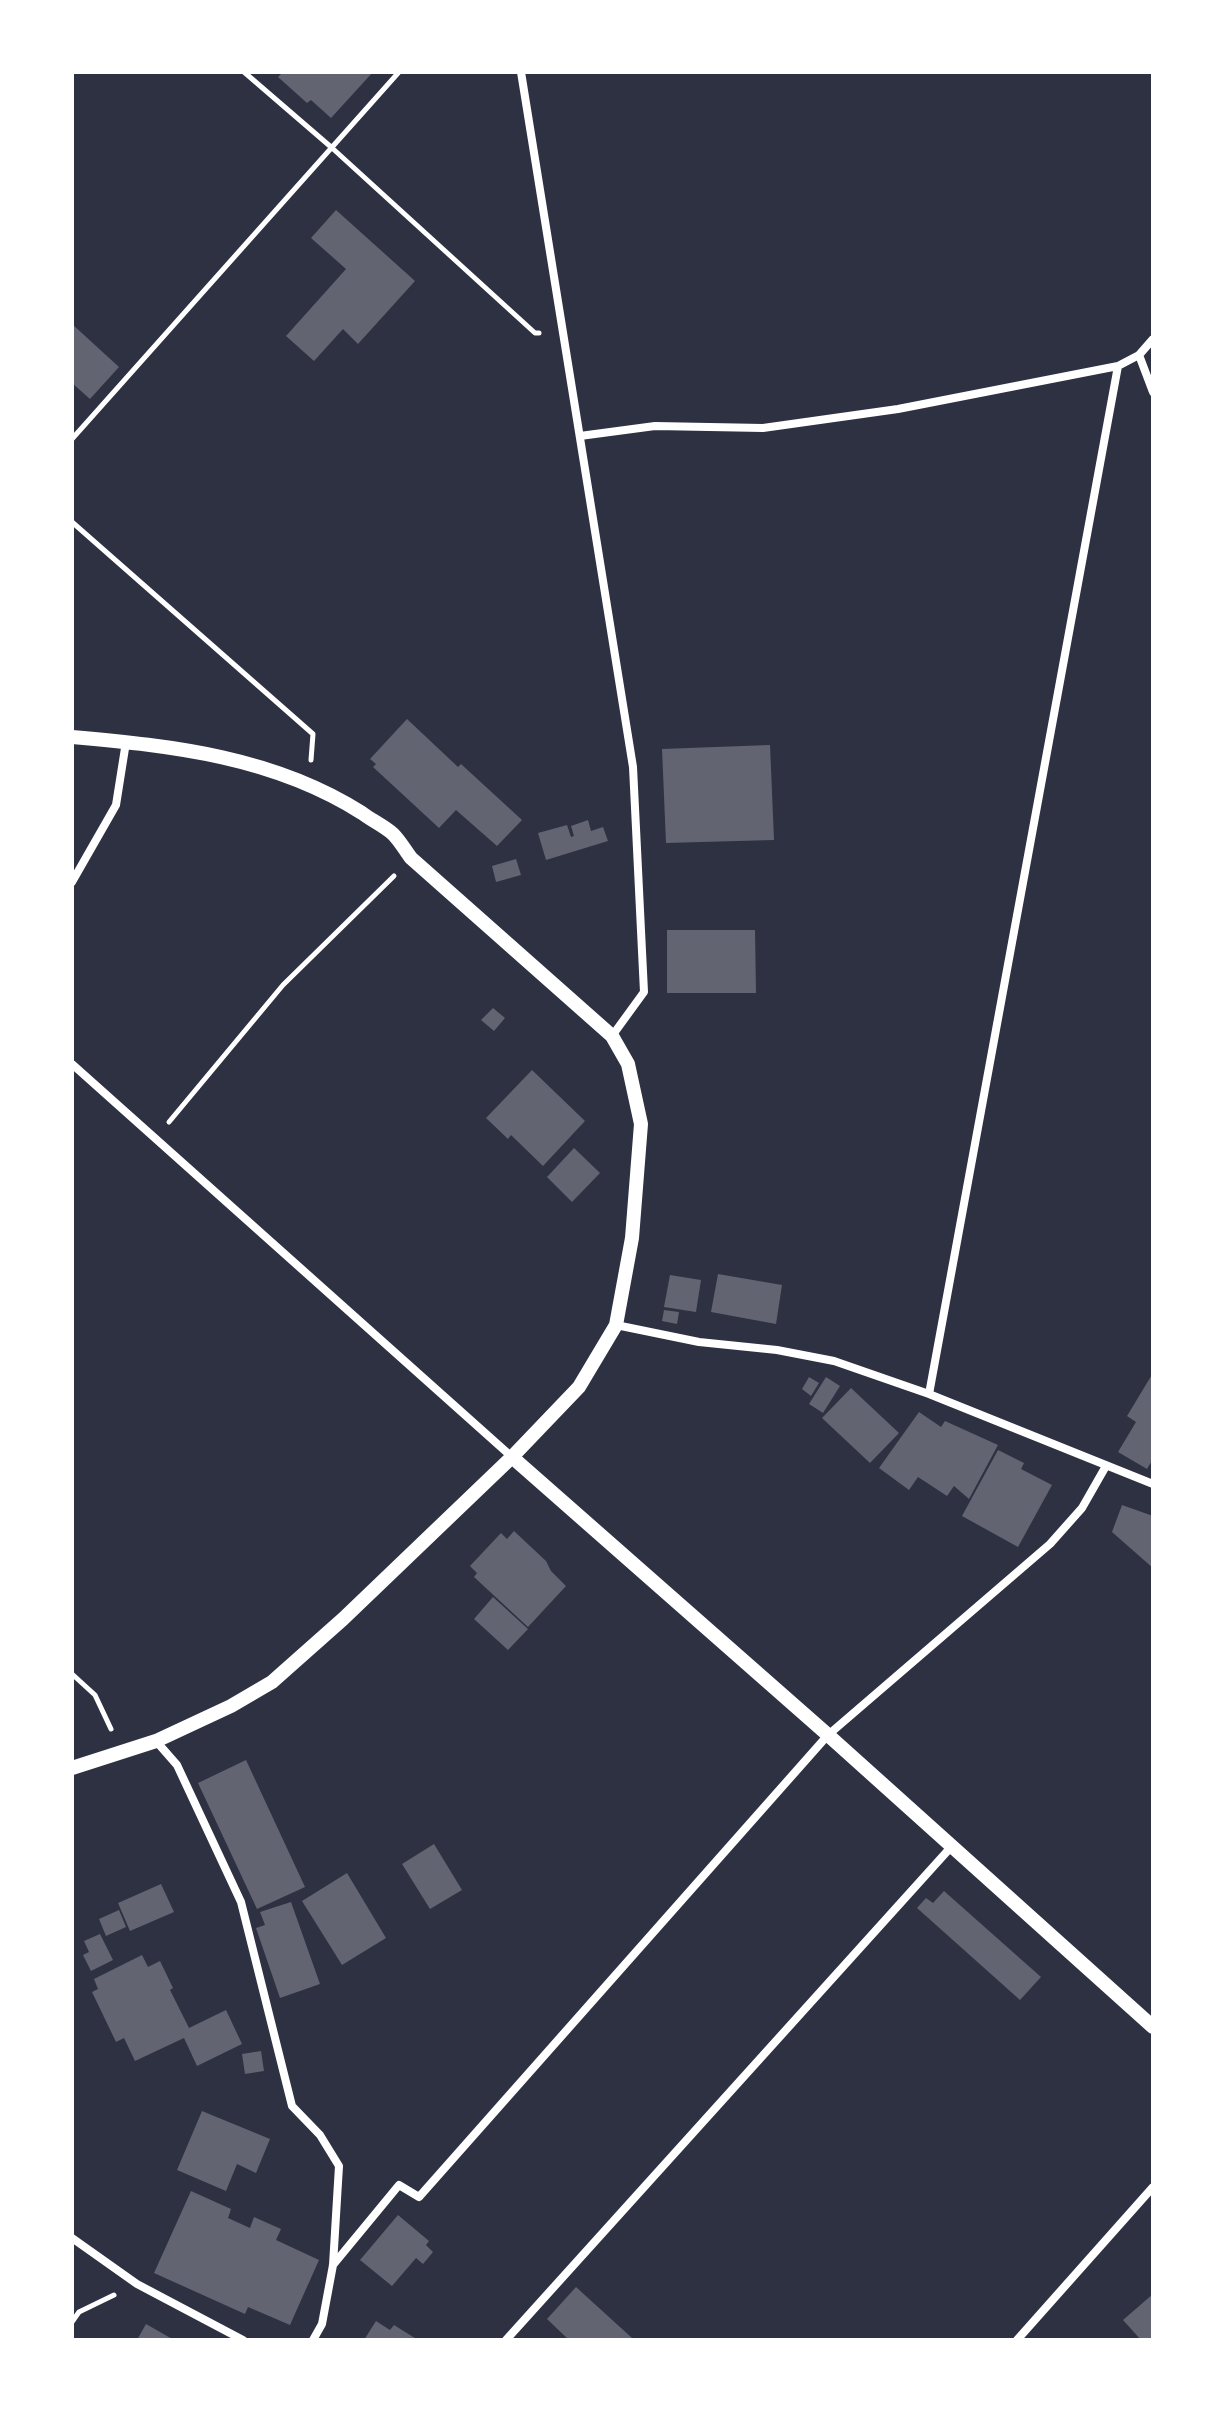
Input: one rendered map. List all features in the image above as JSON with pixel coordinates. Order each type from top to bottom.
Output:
[{"type":"street","points":[[521,72],[633,767],[644,992],[612,1036]]},
{"type":"street","points":[[580,436],[655,426],[763,428],[898,409],[1118,366],[1139,355],[1153,339]]},
{"type":"street","points":[[1139,355],[1153,392]]},
{"type":"street","points":[[929,1394],[1118,366]]},
{"type":"street","points":[[72,737],[227,757],[303,781],[339,799],[392,833],[411,858],[612,1036],[628,1064],[641,1124],[632,1238],[616,1325],[579,1387],[512,1457],[343,1619],[272,1682],[231,1706],[156,1741],[72,1768]]},
{"type":"street","points":[[72,882],[116,805],[126,742]]},
{"type":"street","points":[[72,1064],[1153,2027]]},
{"type":"street","points":[[616,1325],[699,1342],[777,1350],[834,1361],[929,1394],[1153,1484]]},
{"type":"street","points":[[333,2265],[399,2185],[419,2197],[828,1735],[1050,1544],[1082,1508],[1106,1466]]},
{"type":"street","points":[[156,1741],[177,1765],[241,1902],[292,2106],[320,2135],[339,2166],[333,2265],[322,2324],[313,2340]]},
{"type":"street","points":[[506,2340],[952,1846]]},
{"type":"street","points":[[1017,2340],[1153,2187]]},
{"type":"street","points":[[72,2238],[137,2284],[243,2340]]},
{"type":"path","points":[[244,72],[535,333],[564,337]]},
{"type":"path","points":[[72,439],[399,72]]},
{"type":"path","points":[[72,522],[313,734],[310,764],[303,781]]},
{"type":"path","points":[[155,1138],[283,985],[411,858]]},
{"type":"path","points":[[72,1674],[95,1695],[121,1752]]},
{"type":"path","points":[[72,2322],[79,2312],[137,2284]]},
{"type":"building","points":[[279,72],[373,72],[331,118],[311,100],[307,103],[278,77]]},
{"type":"building","points":[[336,210],[415,281],[358,344],[343,329],[314,361],[286,336],[346,269],[311,238]]},
{"type":"building","points":[[72,324],[119,367],[90,399],[72,383]]},
{"type":"building","points":[[407,719],[458,767],[461,764],[522,820],[497,846],[456,810],[439,828],[373,767],[376,764],[370,759]]},
{"type":"building","points":[[770,745],[774,840],[666,843],[662,749]]},
{"type":"building","points":[[588,820],[591,831],[603,827],[608,841],[546,860],[538,833],[567,825],[571,837],[574,836],[571,826]]},
{"type":"building","points":[[516,859],[521,875],[496,882],[492,866]]},
{"type":"building","points":[[667,930],[755,930],[756,993],[667,993]]},
{"type":"building","points":[[493,1008],[505,1018],[494,1031],[481,1020]]},
{"type":"building","points":[[532,1070],[585,1121],[543,1166],[511,1135],[508,1139],[486,1118]]},
{"type":"building","points":[[574,1148],[600,1173],[572,1202],[547,1177]]},
{"type":"building","points":[[718,1274],[782,1285],[776,1324],[711,1312]]},
{"type":"building","points":[[670,1275],[701,1280],[696,1312],[664,1307]]},
{"type":"building","points":[[664,1310],[679,1312],[677,1324],[662,1321]]},
{"type":"building","points":[[1153,1373],[1153,1459],[1147,1469],[1118,1452],[1136,1422],[1127,1416]]},
{"type":"building","points":[[809,1377],[819,1383],[811,1396],[802,1389]]},
{"type":"building","points":[[826,1377],[840,1386],[823,1413],[809,1404]]},
{"type":"building","points":[[851,1388],[899,1433],[870,1463],[822,1418]]},
{"type":"building","points":[[919,1412],[941,1427],[945,1421],[998,1445],[969,1499],[954,1486],[947,1496],[918,1477],[909,1490],[879,1468]]},
{"type":"building","points":[[998,1450],[1024,1463],[1021,1469],[1052,1485],[1018,1547],[962,1516]]},
{"type":"building","points":[[1122,1505],[1153,1516],[1153,1568],[1112,1532]]},
{"type":"building","points":[[514,1531],[546,1561],[566,1586],[528,1627],[474,1577],[477,1573],[470,1566],[501,1533],[507,1539]]},
{"type":"building","points":[[493,1597],[528,1629],[508,1650],[474,1619]]},
{"type":"building","points":[[246,1760],[305,1887],[257,1909],[198,1783]]},
{"type":"building","points":[[434,1844],[462,1890],[430,1909],[402,1864]]},
{"type":"building","points":[[347,1873],[386,1938],[342,1965],[302,1901]]},
{"type":"building","points":[[161,1884],[174,1912],[130,1931],[118,1903]]},
{"type":"building","points":[[944,1891],[1041,1977],[1020,2000],[917,1908],[926,1898],[933,1903]]},
{"type":"building","points":[[291,1902],[320,1984],[280,1998],[256,1928],[265,1925],[260,1912]]},
{"type":"building","points":[[119,1910],[126,1927],[106,1936],[99,1919]]},
{"type":"building","points":[[100,1934],[113,1960],[91,1971],[83,1955],[89,1952],[84,1941]]},
{"type":"building","points":[[142,1955],[148,1967],[160,1961],[189,2028],[226,2010],[242,2044],[197,2066],[184,2038],[135,2061],[124,2038],[116,2042],[92,1992],[98,1989],[94,1979]]},
{"type":"building","points":[[261,2051],[264,2071],[245,2074],[242,2054]]},
{"type":"building","points":[[202,2111],[270,2139],[256,2173],[237,2164],[226,2191],[177,2170]]},
{"type":"building","points":[[191,2191],[231,2209],[228,2218],[250,2228],[254,2217],[281,2229],[276,2240],[319,2260],[290,2325],[248,2307],[245,2314],[154,2273]]},
{"type":"building","points":[[398,2215],[429,2241],[426,2245],[433,2252],[423,2264],[416,2258],[392,2286],[360,2260]]},
{"type":"building","points":[[576,2287],[632,2338],[569,2340],[547,2319]]},
{"type":"building","points":[[1153,2294],[1153,2340],[1141,2340],[1123,2320]]},
{"type":"building","points":[[376,2321],[390,2330],[394,2325],[418,2340],[364,2340]]},
{"type":"building","points":[[146,2324],[174,2340],[137,2340]]}]
